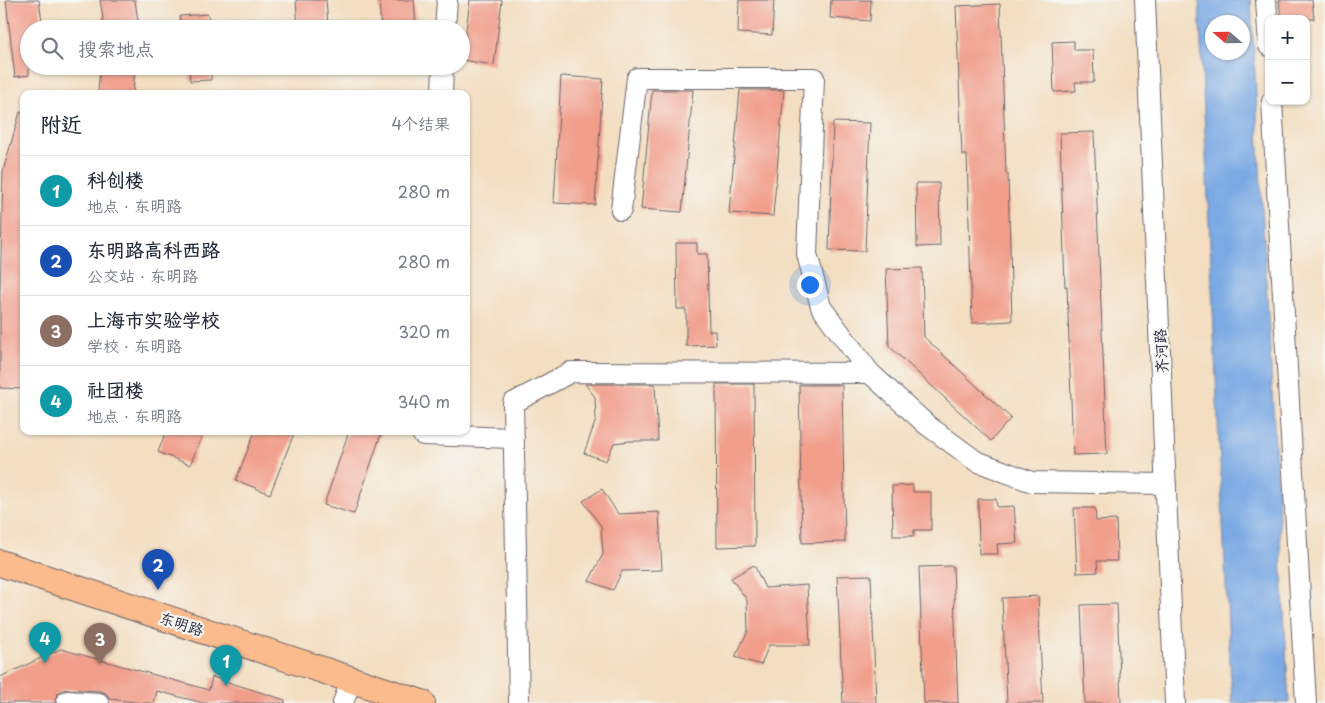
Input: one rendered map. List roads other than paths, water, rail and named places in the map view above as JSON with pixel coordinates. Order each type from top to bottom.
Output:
[{"type":"main road","name":"东明路","points":[[0,563],[347,691],[422,703]]},
{"type":"street","points":[[446,20],[447,0]]},
{"type":"street","name":"齐河路","points":[[1144,0],[1175,703]]},
{"type":"street","points":[[1266,0],[1267,15]]},
{"type":"street","points":[[442,90],[443,75]]},
{"type":"street","points":[[620,210],[637,78],[814,78],[807,254],[821,307],[870,374],[928,425],[976,461],[1032,482],[1166,484]]},
{"type":"street","points":[[1272,105],[1306,703]]},
{"type":"street","points":[[519,703],[513,403],[571,372],[870,374]]},
{"type":"street","points":[[423,435],[514,438]]},
{"type":"street","points":[[66,701],[99,703]]},
{"type":"water","points":[[1199,0],[1251,0],[1289,703],[1232,703]]},
{"type":"place","name":"东明路高科西路","points":[[158,590]]},
{"type":"place","name":"社团楼","points":[[45,663]]},
{"type":"place","name":"上海市实验学校","points":[[100,664]]},
{"type":"place","name":"科创楼","points":[[226,686]]}]
